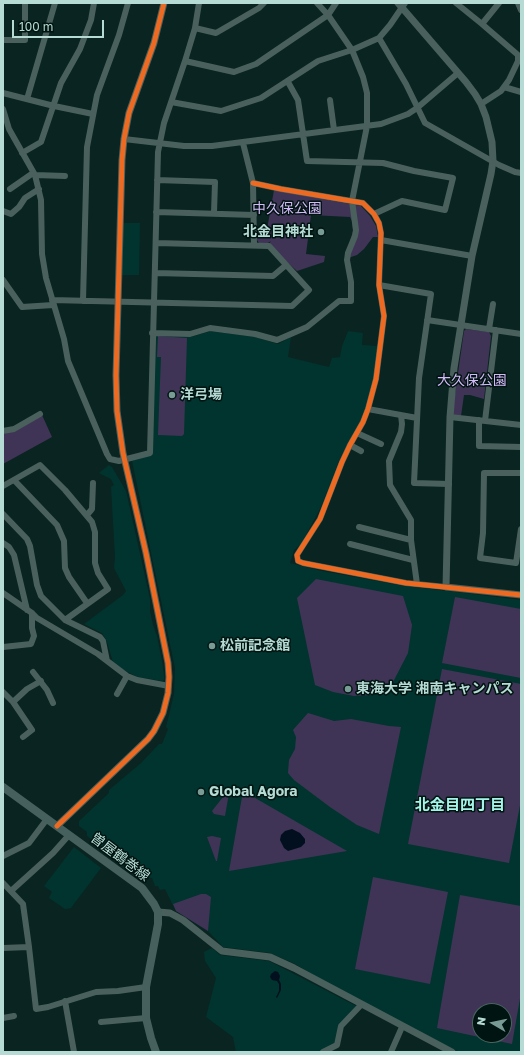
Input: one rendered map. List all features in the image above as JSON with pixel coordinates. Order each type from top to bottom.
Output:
[{"type":"main road","name":"曽屋鶴巻線","points":[[3,787],[142,888],[151,898],[158,912]]},
{"type":"main road","points":[[156,1052],[146,1018],[146,987],[158,924],[158,912]]},
{"type":"street","points":[[3,40],[25,40],[25,3]]},
{"type":"street","points":[[26,99],[55,3]]},
{"type":"street","points":[[22,153],[41,142],[54,106],[60,83],[80,49],[91,20],[94,3]]},
{"type":"street","points":[[83,301],[87,147],[97,95],[119,35],[128,3]]},
{"type":"street","points":[[57,826],[148,739],[163,713],[169,686],[169,668],[166,651],[146,553],[124,460],[117,411],[116,375],[122,160],[124,139],[131,106],[154,43],[164,3]]},
{"type":"street","points":[[3,110],[9,129],[34,174],[39,189],[41,200],[42,254],[46,278],[64,339],[68,361],[107,454],[110,459],[114,461],[150,453],[158,152],[164,123],[185,61],[199,3]]},
{"type":"street","points":[[194,28],[216,33],[259,8],[264,3]]},
{"type":"street","points":[[152,333],[190,334],[210,328],[255,334],[277,340],[308,327],[339,301],[351,301],[351,282],[347,260],[356,230],[352,201],[367,126],[367,92],[352,50],[317,3]]},
{"type":"street","points":[[185,61],[234,72],[256,64],[328,16],[336,3]]},
{"type":"street","points":[[456,3],[518,55],[518,61],[501,91],[481,104]]},
{"type":"street","points":[[482,24],[499,3]]},
{"type":"street","points":[[518,3],[521,10]]},
{"type":"street","points":[[171,102],[220,111],[261,98],[288,82],[318,61],[352,50],[378,38],[390,26],[401,5],[466,82],[481,104],[490,130],[493,161],[472,256],[454,368],[450,417],[446,587]]},
{"type":"street","points":[[378,38],[406,84],[424,122],[493,161],[515,172],[521,173]]},
{"type":"street","points":[[124,139],[212,146],[367,126],[408,114],[458,73]]},
{"type":"street","points":[[288,82],[298,100],[307,161],[383,163],[414,171],[453,178],[445,210],[402,201],[374,214]]},
{"type":"street","points":[[504,87],[521,92]]},
{"type":"street","points":[[3,93],[93,114]]},
{"type":"street","points":[[330,100],[334,130]]},
{"type":"street","points":[[243,143],[253,183],[254,246]]},
{"type":"street","points":[[12,184],[34,174],[65,176]]},
{"type":"street","points":[[157,180],[215,182],[214,214]]},
{"type":"street","points":[[253,183],[363,203],[374,214],[379,223],[379,285],[384,316],[376,379],[368,409],[350,445],[320,519],[297,556],[298,561],[317,566],[417,584],[521,595]]},
{"type":"street","points":[[3,211],[11,214],[19,207],[25,198],[39,189]]},
{"type":"street","points":[[156,212],[254,215]]},
{"type":"street","points":[[380,240],[472,256]]},
{"type":"street","points":[[3,280],[22,307],[25,308],[53,303],[83,301],[292,306],[309,290],[269,246],[156,243]]},
{"type":"street","points":[[155,273],[273,276],[286,265]]},
{"type":"street","points":[[379,285],[431,294],[419,378],[414,483],[449,484]]},
{"type":"street","points":[[489,329],[493,304]]},
{"type":"street","points":[[427,320],[521,334]]},
{"type":"street","points":[[496,330],[479,446],[521,447]]},
{"type":"street","points":[[368,409],[417,418]]},
{"type":"street","points":[[3,431],[14,429],[40,414]]},
{"type":"street","points":[[401,415],[401,432],[389,461],[390,485],[411,520],[411,540],[417,584]]},
{"type":"street","points":[[450,417],[521,425]]},
{"type":"street","points":[[357,432],[382,444]]},
{"type":"street","points":[[350,445],[361,451]]},
{"type":"street","points":[[3,486],[40,465],[92,522],[95,532],[95,563],[98,573],[108,589],[65,620]]},
{"type":"street","points":[[521,474],[484,473],[483,534],[480,558],[516,563],[521,529]]},
{"type":"street","points":[[14,480],[58,526],[64,541],[65,568],[69,577],[87,603]]},
{"type":"street","points":[[87,515],[92,509],[93,483]]},
{"type":"street","points":[[3,514],[27,539],[30,546],[37,584],[41,596],[65,620],[100,637],[108,661]]},
{"type":"street","points":[[359,527],[371,533],[394,533],[411,540]]},
{"type":"street","points":[[3,543],[9,547],[14,555],[30,611],[34,636],[31,644],[3,647]]},
{"type":"street","points":[[350,544],[361,550],[413,560]]},
{"type":"street","points":[[3,593],[30,611],[37,618],[86,646],[127,676],[137,680],[169,686]]},
{"type":"street","points":[[34,672],[47,690],[53,703]]},
{"type":"street","points":[[117,694],[127,676]]},
{"type":"street","points":[[13,702],[27,689],[41,681]]},
{"type":"street","points":[[3,692],[13,702],[32,730],[23,737]]},
{"type":"street","points":[[3,856],[29,843],[47,819]]},
{"type":"street","points":[[11,891],[54,853],[68,835]]},
{"type":"street","points":[[3,882],[23,904],[30,947],[36,1009],[48,1007],[96,992],[146,987]]},
{"type":"street","points":[[158,912],[170,913],[183,920],[222,951],[270,957],[294,968],[402,1027],[452,1052]]},
{"type":"street","points":[[3,948],[30,947]]},
{"type":"street","points":[[65,1001],[74,1052]]},
{"type":"street","points":[[323,1052],[338,1045],[340,1026],[361,1005]]},
{"type":"street","points":[[3,1018],[14,1016]]},
{"type":"street","points":[[101,1022],[146,1018]]},
{"type":"street","points":[[391,1052],[402,1027]]},
{"type":"shaded area","points":[[123,223],[140,223],[139,275],[122,275]]},
{"type":"shaded area","name":"東海大学 湘南キャンパス","points":[[211,331],[255,337],[278,344],[291,337],[288,357],[329,367],[332,358],[340,357],[342,346],[348,331],[363,333],[362,345],[379,346],[375,378],[366,410],[340,458],[321,507],[301,544],[294,550],[290,563],[322,571],[399,585],[521,600],[521,1052],[459,1052],[363,1003],[293,963],[270,953],[223,947],[208,931],[176,911],[165,889],[160,890],[158,886],[155,886],[152,878],[144,877],[87,836],[87,832],[79,826],[79,821],[109,793],[109,790],[141,763],[159,744],[162,744],[168,729],[166,727],[174,694],[175,668],[132,461],[152,454],[155,335],[191,337]]},
{"type":"shaded area","points":[[109,465],[112,467],[126,491],[150,599],[150,611],[162,661],[164,680],[162,681],[137,677],[122,669],[113,662],[107,642],[102,633],[84,624],[123,595],[126,591],[114,568],[115,557],[111,487],[114,485],[111,479],[99,473]]},
{"type":"shaded area","points":[[74,847],[101,868],[71,908],[65,909],[49,898],[52,892],[44,886]]},
{"type":"shaded area","points":[[212,948],[220,955],[269,961],[358,1007],[343,1021],[339,1044],[325,1052],[236,1052],[233,1037],[206,1017],[216,978],[205,961],[204,952]]},
{"type":"green space","name":"中久保公園","points":[[274,190],[361,206],[376,226],[378,237],[373,237],[364,249],[357,255],[345,259],[353,231],[350,217],[311,215],[306,254],[325,256],[324,262],[297,271],[268,245],[271,241],[268,243],[259,243],[257,240],[257,236],[266,235]]},
{"type":"green space","name":"大久保公園","points":[[466,329],[489,332],[491,336],[484,399],[464,395],[461,416],[452,415],[464,331]]},
{"type":"green space","name":"洋弓場","points":[[158,336],[187,338],[184,434],[182,436],[158,435],[161,357],[157,357]]},
{"type":"green space","points":[[42,415],[52,437],[3,464],[3,434],[17,430]]},
{"type":"green space","points":[[316,579],[403,596],[412,625],[408,653],[393,682],[370,695],[354,696],[333,692],[315,685],[297,598]]},
{"type":"green space","points":[[455,597],[521,609],[521,678],[442,663]]},
{"type":"green space","points":[[442,669],[521,684],[521,800],[509,863],[408,844]]},
{"type":"green space","points":[[308,713],[334,721],[351,719],[401,727],[379,834],[357,825],[330,807],[294,780],[288,773],[289,760],[295,749],[296,737],[293,730]]},
{"type":"green space","points":[[243,791],[347,851],[229,871]]},
{"type":"green space","points":[[227,792],[229,793],[225,816],[214,814],[212,811]]},
{"type":"green space","points":[[212,836],[221,838],[217,861],[207,837]]},
{"type":"green space","points":[[373,877],[448,892],[430,984],[355,969]]},
{"type":"green space","points":[[201,894],[206,894],[211,897],[208,931],[176,911],[173,904]]},
{"type":"green space","points":[[460,895],[521,906],[521,993],[512,1044],[507,1043],[512,1043],[512,1003],[472,1003],[472,1035],[437,1028]]},
{"type":"water","points":[[292,829],[300,833],[305,839],[305,843],[301,847],[288,851],[284,848],[280,840],[281,835],[285,831]]},
{"type":"water","points":[[275,971],[278,972],[280,976],[279,980],[281,984],[281,990],[277,998],[279,984],[270,977]]},
{"type":"cycle path","points":[[57,826],[148,739],[163,713],[168,693],[168,663],[146,553],[123,453],[117,411],[116,375],[122,160],[124,139],[129,113],[154,43],[164,3]]},
{"type":"cycle path","points":[[253,183],[363,203],[374,214],[379,223],[381,233],[379,285],[384,316],[376,379],[363,422],[342,462],[320,519],[297,555],[298,561],[406,583],[521,595]]},
{"type":"place","name":"北金目神社","points":[[321,232]]},
{"type":"place","name":"洋弓場","points":[[172,395]]},
{"type":"place","name":"松前記念館","points":[[212,646]]},
{"type":"place","name":"東海大学 湘南キャンパス","points":[[348,689]]},
{"type":"place","name":"Global Agora","points":[[201,792]]},
{"type":"district","name":"北金目四丁目","points":[[460,805]]}]
